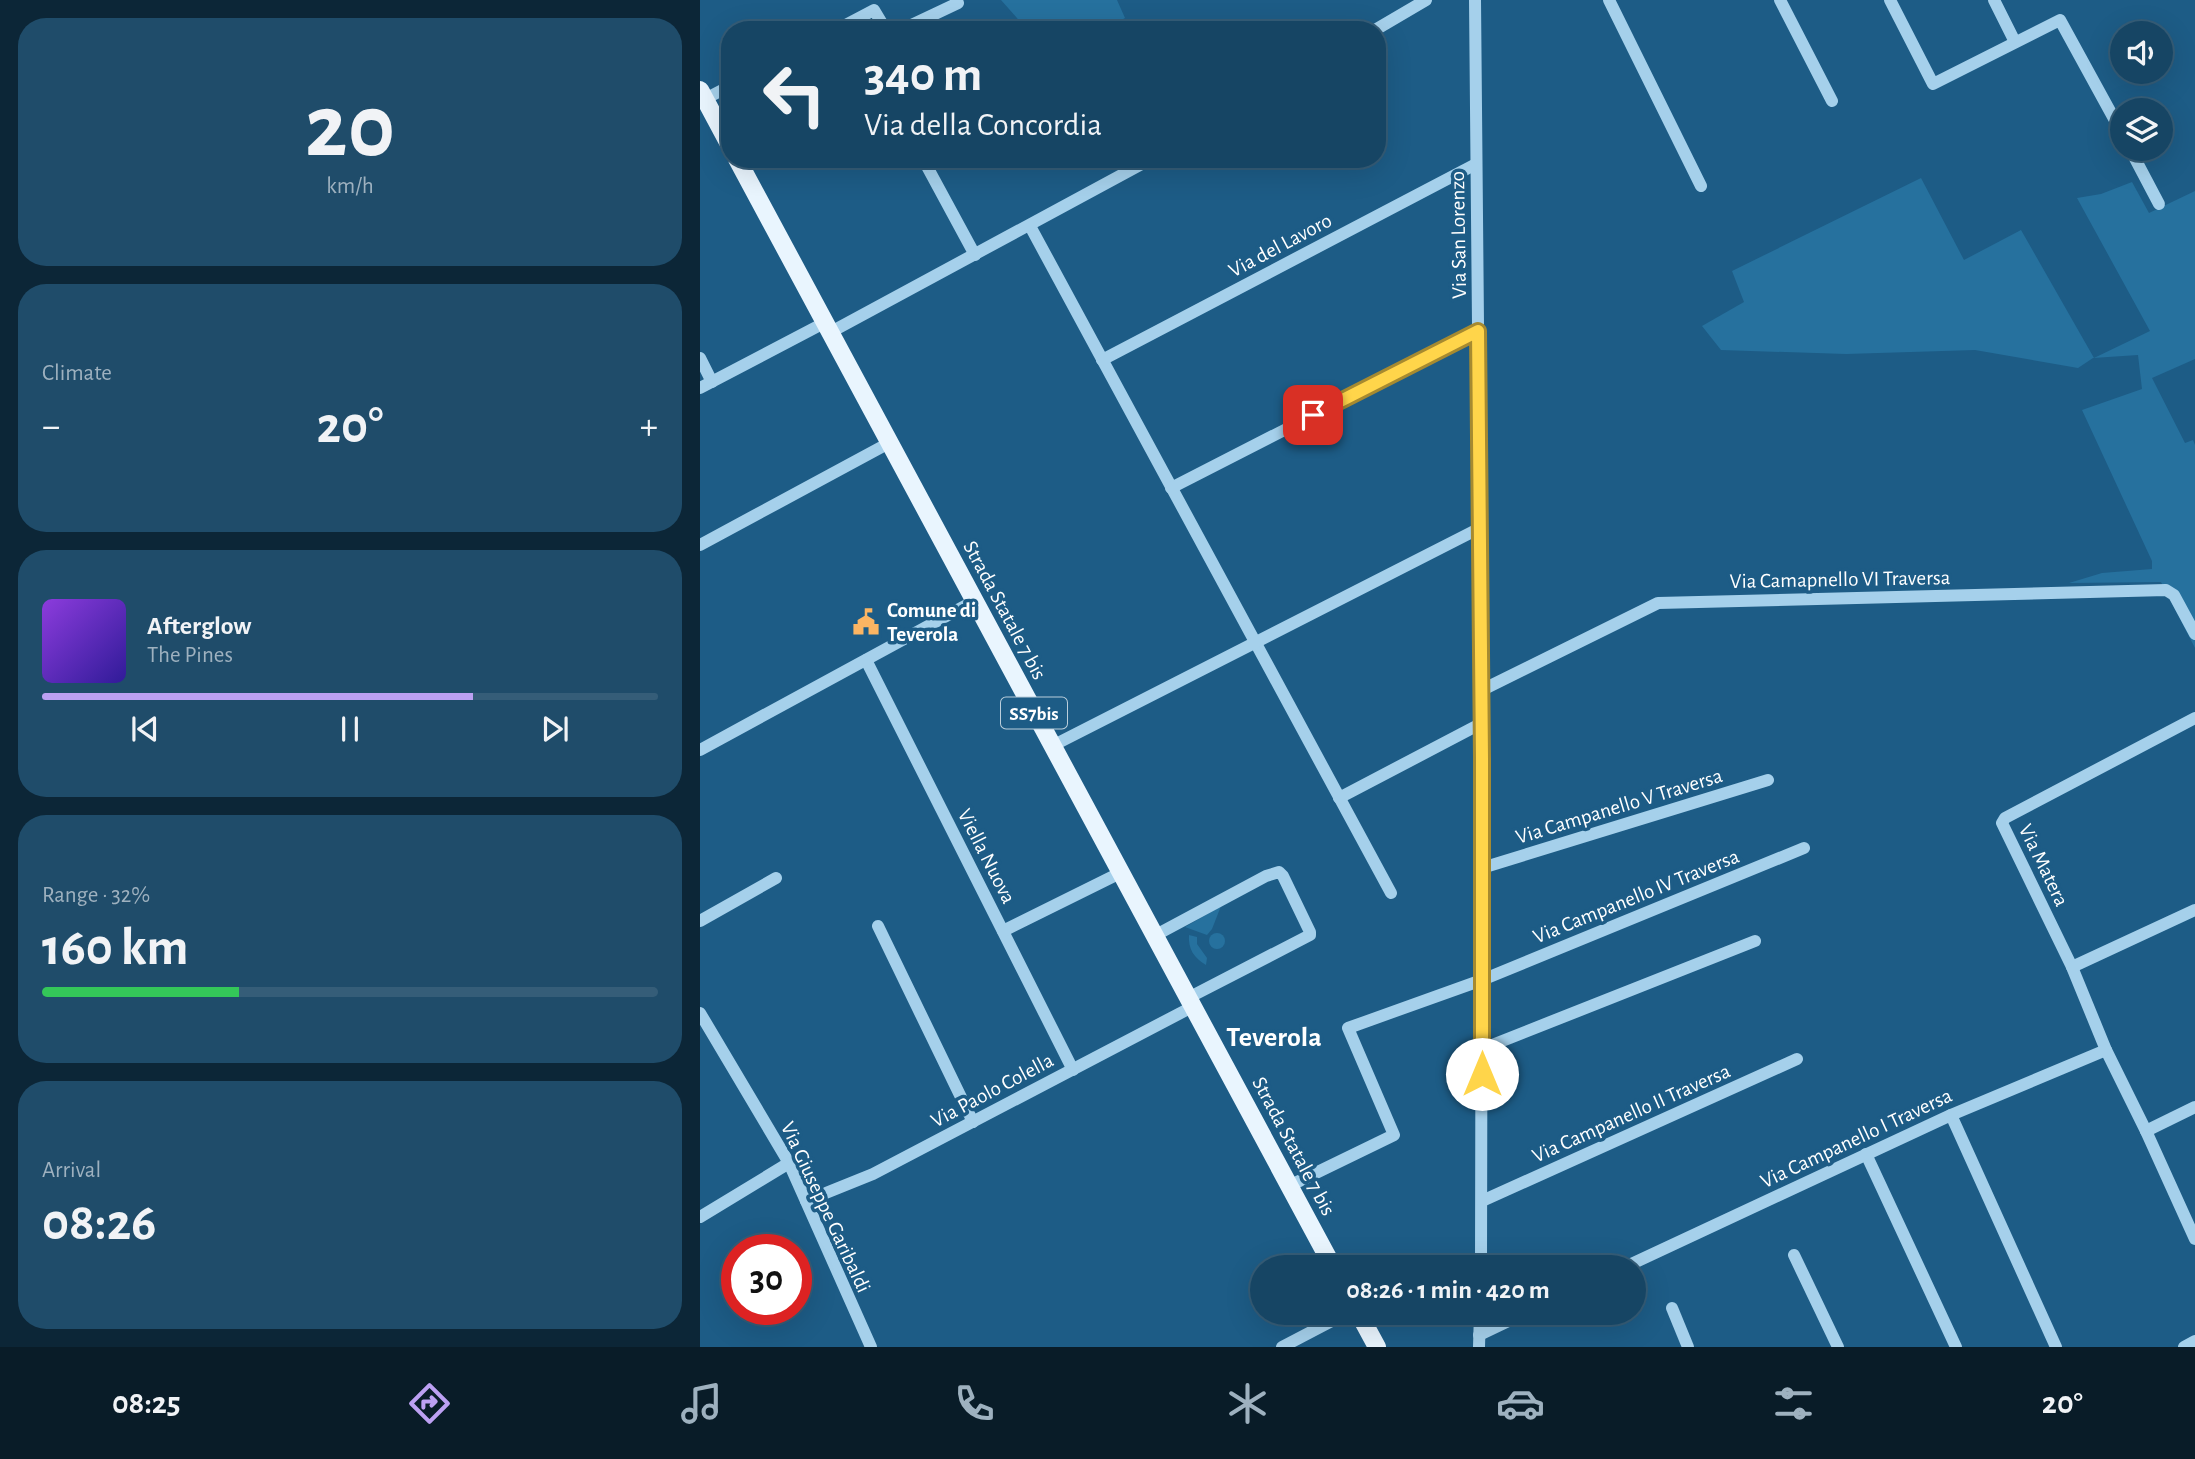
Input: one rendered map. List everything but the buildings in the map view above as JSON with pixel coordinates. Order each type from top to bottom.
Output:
[{"type":"main road","points":[[703,94],[721,129]]},
{"type":"main road","name":"Strada Statale 7 bis","points":[[742,168],[1326,1255]]},
{"type":"main road","points":[[1365,1325],[1377,1347]]},
{"type":"street","points":[[920,21],[958,3],[956,0]]},
{"type":"street","points":[[1386,24],[1426,0]]},
{"type":"street","name":"Via San Lorenzo","points":[[1475,0],[1482,690],[1480,1255]]},
{"type":"street","points":[[1609,0],[1701,186]]},
{"type":"street","points":[[1780,0],[1832,101]]},
{"type":"street","points":[[1891,0],[1933,84],[2060,20],[2110,111]]},
{"type":"street","points":[[1994,0],[2015,42]]},
{"type":"street","points":[[853,21],[874,10],[881,21]]},
{"type":"street","points":[[703,94],[721,89]]},
{"type":"street","points":[[2136,161],[2159,204]]},
{"type":"street","name":"Via del Lavoro","points":[[1102,360],[1476,164]]},
{"type":"street","points":[[928,168],[975,255]]},
{"type":"street","points":[[700,358],[706,385],[975,255],[1135,168]]},
{"type":"street","points":[[1030,226],[1391,893]]},
{"type":"street","points":[[1171,488],[1478,331]]},
{"type":"street","points":[[700,544],[889,443]]},
{"type":"street","points":[[1052,746],[1480,528]]},
{"type":"street","name":"Via Camapnello VI Traversa","points":[[1482,690],[1658,603],[2166,590],[2174,595],[2195,634]]},
{"type":"street","points":[[700,750],[974,601]]},
{"type":"street","name":"Viella Nuova","points":[[866,660],[1073,1070]]},
{"type":"street","name":"Via Matera","points":[[2195,718],[2005,818],[2002,823],[2072,967],[2106,1050],[2195,1238]]},
{"type":"street","points":[[1339,798],[1482,723]]},
{"type":"street","name":"Via Campanello V Traversa","points":[[1482,868],[1768,780]]},
{"type":"street","name":"Via Campanello IV Traversa","points":[[1289,1186],[1394,1135],[1348,1028],[1482,980],[1804,848]]},
{"type":"street","name":"Via Paolo Colella","points":[[806,1201],[873,1174],[1073,1070],[1310,935],[1310,932],[1279,872],[1266,876],[1154,936]]},
{"type":"street","points":[[1003,931],[1120,873]]},
{"type":"street","points":[[700,921],[776,878]]},
{"type":"street","points":[[2072,967],[2195,910]]},
{"type":"street","points":[[878,926],[973,1122]]},
{"type":"street","points":[[1482,1049],[1755,941]]},
{"type":"street","name":"Via Giuseppe Garibaldi","points":[[700,1013],[789,1163],[871,1347]]},
{"type":"street","name":"Via Campanello I Traversa","points":[[1646,1257],[1951,1115],[2106,1050]]},
{"type":"street","name":"Via Campanello II Traversa","points":[[1482,1201],[1797,1059]]},
{"type":"street","points":[[2146,1131],[2195,1107]]},
{"type":"street","points":[[1951,1115],[2056,1347]]},
{"type":"street","points":[[1866,1154],[1956,1347]]},
{"type":"street","points":[[700,1217],[789,1163]]},
{"type":"street","points":[[1794,1255],[1838,1347]]},
{"type":"street","points":[[1672,1308],[1688,1347]]},
{"type":"street","points":[[1282,1347],[1324,1325]]},
{"type":"street","points":[[1479,1341],[1505,1325]]},
{"type":"street","points":[[2184,1347],[2195,1341]]},
{"type":"shaded area","points":[[1001,0],[1117,0],[1125,18],[1120,21],[1019,21]]},
{"type":"shaded area","points":[[1921,178],[1964,260],[2021,230],[2094,358],[2078,368],[1975,350],[1846,354],[1721,350],[1702,326],[1744,302],[1732,271]]},
{"type":"shaded area","points":[[2132,182],[2149,213],[2195,191],[2195,359],[2152,378],[2185,443],[2193,440],[2195,445],[2195,648],[2161,582],[2069,583],[2102,573],[2152,569],[2152,561],[2082,410],[2142,389],[2138,355],[2094,358],[2150,331],[2077,198],[2101,194]]},
{"type":"shaded area","points":[[1221,906],[1207,935],[1185,927]]},
{"type":"shaded area","points":[[1217,933],[1223,935],[1223,947],[1217,949],[1211,947],[1209,941],[1211,935]]},
{"type":"shaded area","points":[[1189,935],[1197,937],[1197,944],[1207,958],[1206,965],[1193,953]]},
{"type":"place","name":"Comune di Teverola","points":[[866,622]]},
{"type":"district","name":"Teverola","points":[[1274,1036]]},
{"type":"route","points":[[1313,415],[1478,331],[1482,1074]]}]
